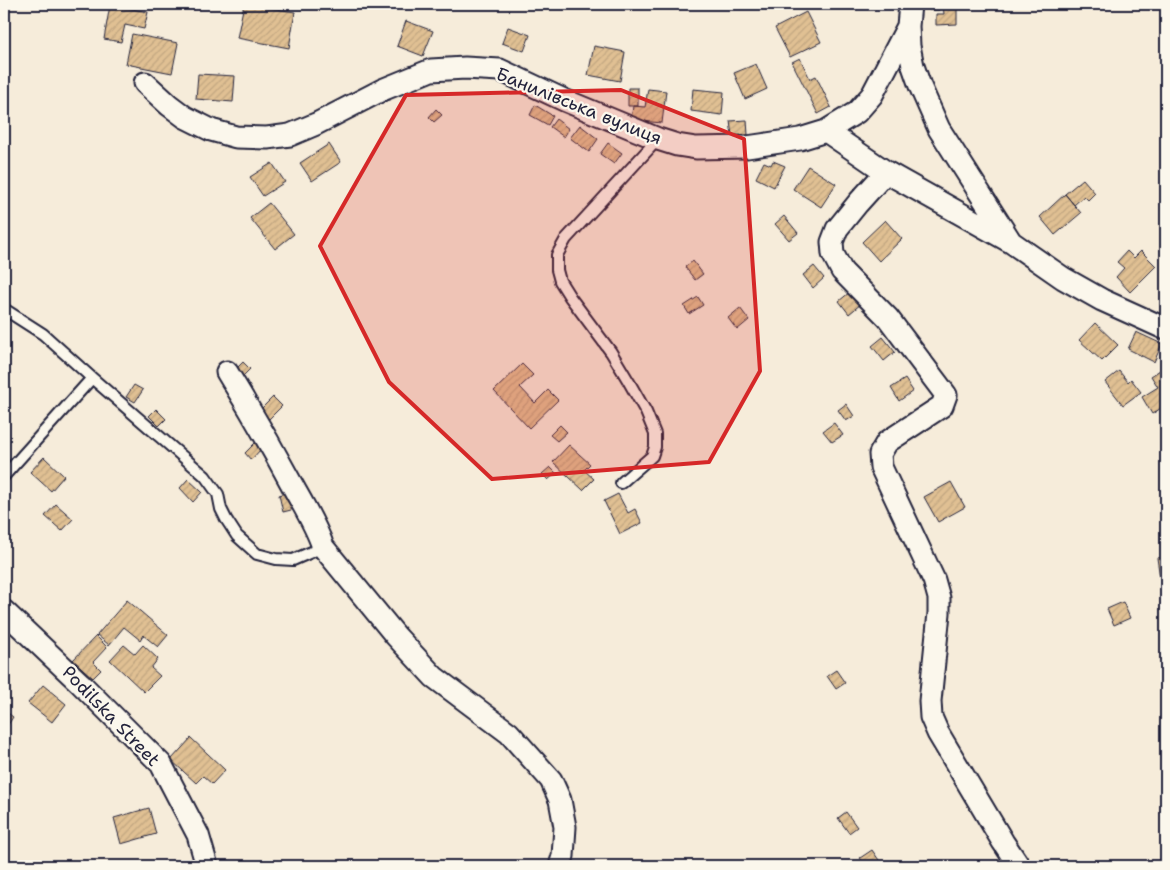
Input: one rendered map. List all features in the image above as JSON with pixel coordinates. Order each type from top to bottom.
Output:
[{"type":"street","points":[[910,4],[908,26],[913,66],[928,107],[939,129],[1010,242]]},
{"type":"street","name":"Банилівська вулиця","points":[[145,83],[185,117],[211,130],[236,137],[267,138],[290,135],[316,124],[382,90],[431,70],[465,68],[500,70],[564,100],[677,145],[696,148],[747,147],[800,139],[826,131],[857,112],[872,95],[908,26]]},
{"type":"street","points":[[826,131],[886,172],[1010,242],[1063,278],[1102,300],[1166,329]]},
{"type":"street","points":[[886,172],[837,229],[832,242],[834,254],[842,271],[888,318],[946,395],[942,406],[887,442],[880,454],[881,467],[934,580],[939,598],[930,701],[931,717],[938,733],[1019,866]]},
{"type":"street","points":[[226,372],[260,425],[319,536],[323,548],[396,636],[434,677],[509,733],[551,780],[560,800],[565,827],[560,866]]},
{"type":"street","name":"Podilska Street","points":[[4,611],[161,764],[198,836],[207,866]]},
{"type":"lane","points":[[621,483],[652,456],[655,447],[655,434],[646,412],[611,352],[560,281],[557,270],[557,255],[566,239],[658,139]]},
{"type":"lane","points":[[4,308],[43,334],[205,476],[218,494],[221,509],[237,536],[257,554],[276,559],[293,560],[323,548]]},
{"type":"lane","points":[[4,476],[92,378]]},
{"type":"highlighted area","points":[[621,90],[744,139],[760,371],[709,462],[492,479],[389,382],[320,246],[406,95]]},
{"type":"building","points":[[244,4],[295,12],[289,48],[237,38]]},
{"type":"building","points":[[929,4],[939,4],[939,10],[929,10]]},
{"type":"building","points":[[943,4],[957,4],[957,24],[936,25],[936,14],[944,14]]},
{"type":"building","points":[[110,5],[148,12],[144,29],[125,25],[121,42],[104,39]]},
{"type":"building","points":[[806,12],[821,42],[790,57],[775,28]]},
{"type":"building","points":[[406,21],[433,31],[423,56],[397,46]]},
{"type":"building","points":[[508,27],[530,35],[524,51],[502,43]]},
{"type":"building","points":[[132,34],[178,43],[172,73],[126,64]]},
{"type":"building","points":[[594,46],[625,52],[620,81],[588,75]]},
{"type":"building","points":[[800,58],[810,79],[816,76],[831,107],[818,114],[792,62]]},
{"type":"building","points":[[756,64],[767,89],[745,99],[734,73]]},
{"type":"building","points":[[198,74],[235,76],[233,102],[196,99]]},
{"type":"building","points":[[628,88],[638,88],[638,106],[628,106]]},
{"type":"building","points":[[648,89],[666,91],[662,123],[631,120],[633,106],[645,107]]},
{"type":"building","points":[[693,89],[724,92],[722,115],[691,111]]},
{"type":"building","points":[[535,105],[553,116],[548,125],[530,115]]},
{"type":"building","points":[[436,109],[442,115],[434,122],[429,117]]},
{"type":"building","points":[[556,119],[569,129],[564,137],[550,127]]},
{"type":"building","points":[[747,120],[748,135],[732,136],[730,121]]},
{"type":"building","points":[[580,125],[598,139],[589,152],[570,138]]},
{"type":"building","points":[[608,143],[622,153],[614,164],[600,154]]},
{"type":"building","points":[[329,144],[341,162],[312,181],[300,163]]},
{"type":"building","points":[[773,161],[785,166],[774,187],[756,178],[764,162],[771,165]]},
{"type":"building","points":[[272,163],[285,182],[263,196],[250,177]]},
{"type":"building","points":[[808,166],[836,184],[821,207],[793,189]]},
{"type":"building","points":[[1083,179],[1095,193],[1088,200],[1084,196],[1074,205],[1065,194]]},
{"type":"building","points":[[1065,194],[1081,213],[1055,235],[1040,217]]},
{"type":"building","points":[[269,203],[294,234],[275,249],[250,218]]},
{"type":"building","points":[[784,216],[798,233],[789,240],[775,224]]},
{"type":"building","points":[[885,220],[902,239],[879,261],[862,242]]},
{"type":"building","points":[[1127,251],[1134,258],[1141,251],[1156,266],[1130,292],[1116,277],[1124,268],[1117,262]]},
{"type":"building","points":[[693,261],[703,274],[695,280],[685,267]]},
{"type":"building","points":[[814,266],[824,278],[813,288],[803,275]]},
{"type":"building","points":[[850,292],[861,304],[849,314],[839,301]]},
{"type":"building","points":[[698,297],[703,305],[689,314],[684,306]]},
{"type":"building","points":[[740,308],[749,320],[737,330],[728,318]]},
{"type":"building","points":[[1095,323],[1118,345],[1102,361],[1079,340]]},
{"type":"building","points":[[1136,332],[1162,344],[1154,362],[1128,349]]},
{"type":"building","points":[[883,337],[895,352],[884,361],[872,346]]},
{"type":"building","points":[[243,362],[250,369],[238,381],[231,374]]},
{"type":"building","points":[[522,364],[533,375],[520,387],[535,403],[548,390],[558,400],[529,428],[494,391]]},
{"type":"building","points":[[1166,366],[1166,405],[1152,414],[1142,397],[1158,387],[1151,376]]},
{"type":"building","points":[[1119,371],[1128,382],[1131,379],[1141,392],[1123,405],[1105,382]]},
{"type":"building","points":[[905,379],[913,391],[899,401],[891,388]]},
{"type":"building","points":[[134,385],[143,390],[135,402],[126,397]]},
{"type":"building","points":[[273,397],[282,406],[268,420],[259,411]]},
{"type":"building","points":[[846,404],[854,416],[846,421],[838,410]]},
{"type":"building","points":[[156,409],[166,419],[159,426],[149,416]]},
{"type":"building","points":[[834,423],[843,435],[832,442],[823,431]]},
{"type":"building","points":[[560,425],[567,432],[557,441],[550,435]]},
{"type":"building","points":[[255,443],[261,449],[251,460],[245,453]]},
{"type":"building","points":[[569,445],[590,464],[584,470],[594,479],[583,490],[553,462]]},
{"type":"building","points":[[44,457],[64,476],[51,491],[30,472]]},
{"type":"building","points":[[550,467],[556,473],[548,480],[542,474]]},
{"type":"building","points":[[188,479],[202,492],[193,502],[180,488]]},
{"type":"building","points":[[951,482],[965,507],[938,522],[924,497]]},
{"type":"building","points":[[290,492],[295,509],[283,512],[279,495]]},
{"type":"building","points":[[618,494],[628,513],[635,509],[642,523],[620,534],[604,501]]},
{"type":"building","points":[[56,504],[73,519],[62,531],[45,516]]},
{"type":"building","points":[[1166,557],[1166,597],[1163,598],[1157,558]]},
{"type":"building","points":[[127,600],[168,635],[158,647],[143,635],[140,640],[124,627],[109,645],[97,635]]},
{"type":"building","points":[[1123,602],[1130,618],[1114,625],[1107,609]]},
{"type":"building","points":[[96,636],[107,647],[93,662],[101,670],[93,678],[73,660]]},
{"type":"building","points":[[124,645],[135,654],[143,645],[158,659],[151,668],[160,676],[144,692],[110,660]]},
{"type":"building","points":[[836,670],[845,683],[836,689],[827,676]]},
{"type":"building","points":[[43,685],[66,704],[52,722],[28,703]]},
{"type":"building","points":[[4,710],[13,717],[4,731]]},
{"type":"building","points":[[191,738],[225,770],[212,784],[203,776],[196,783],[171,760]]},
{"type":"building","points":[[149,808],[156,834],[121,844],[114,818]]},
{"type":"building","points":[[846,812],[857,827],[849,833],[838,818]]},
{"type":"building","points":[[872,850],[883,866],[872,866],[870,863],[866,866],[860,858]]}]
